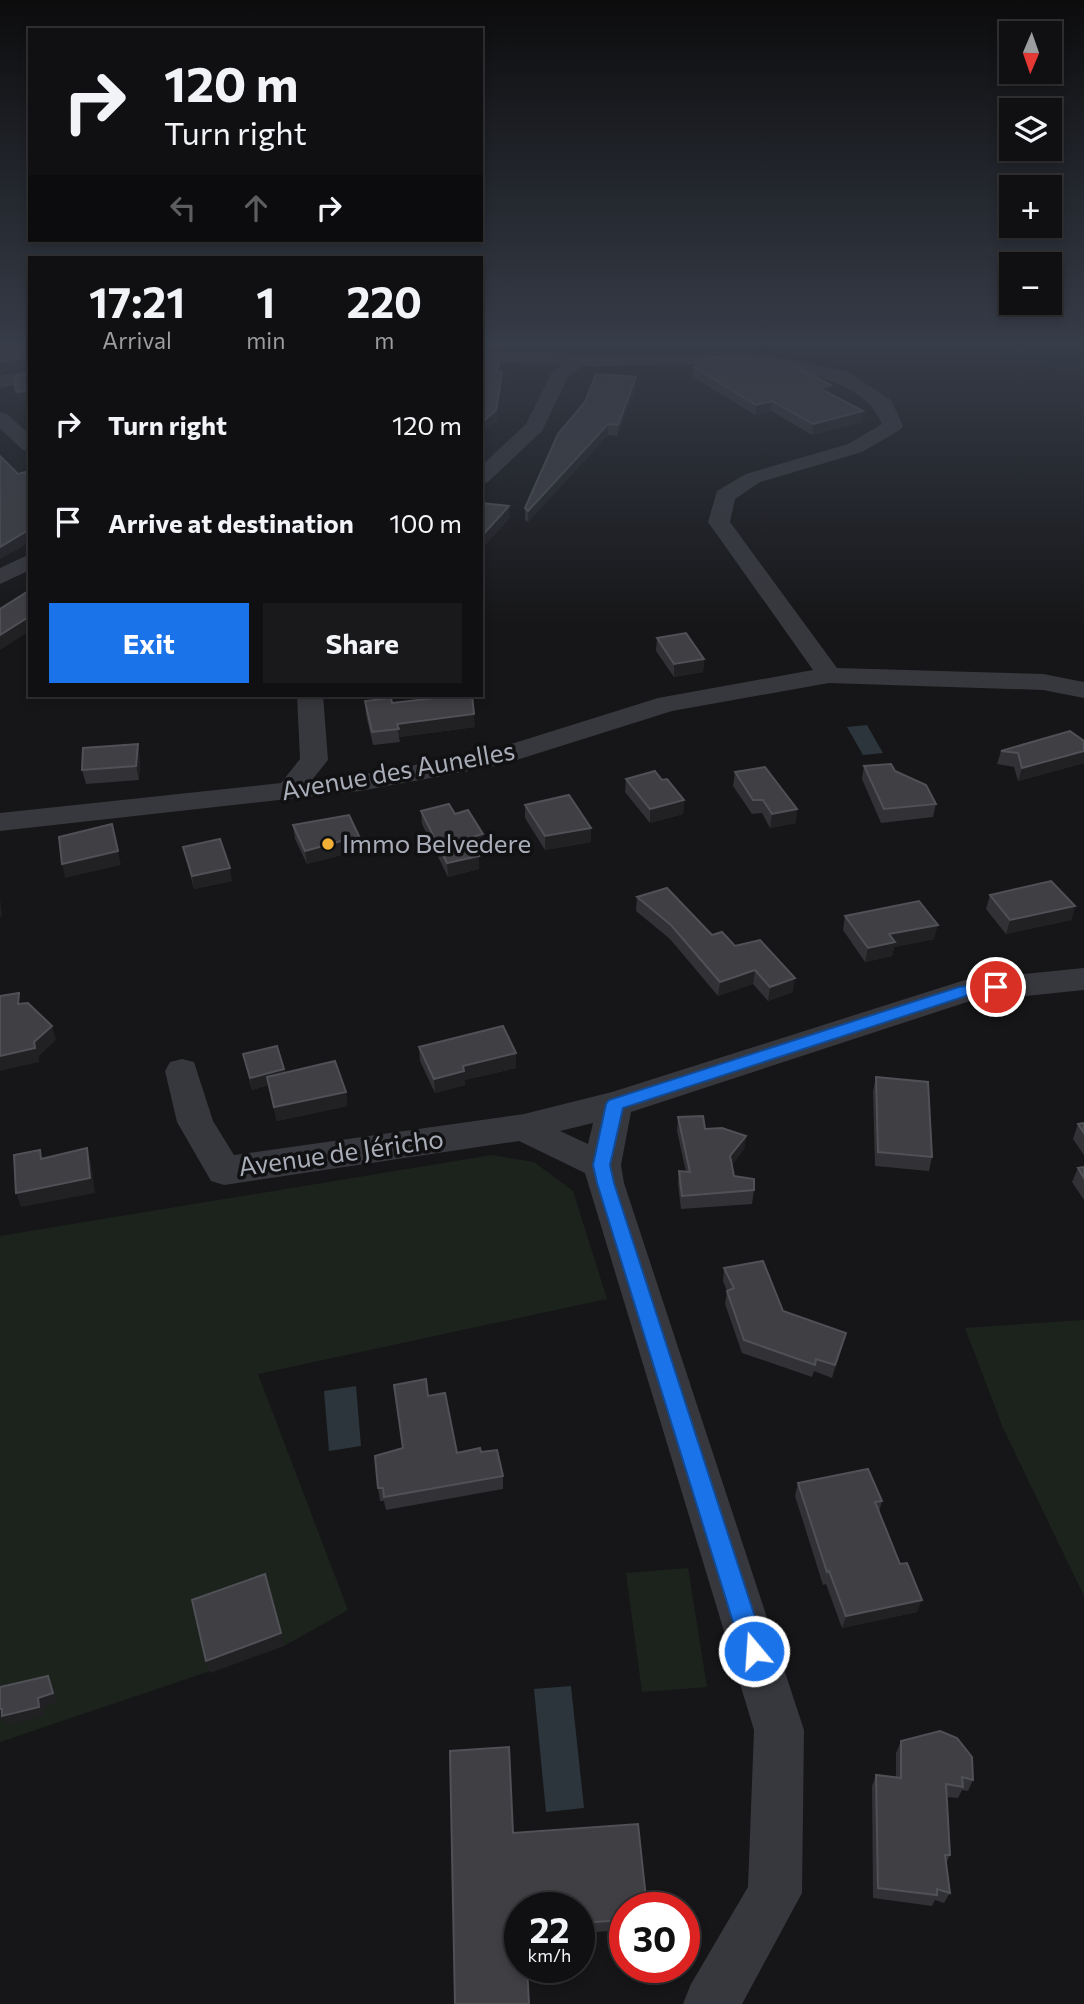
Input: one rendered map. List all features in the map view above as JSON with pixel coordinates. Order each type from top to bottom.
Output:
[{"type":"street","points":[[483,476],[523,439]]},
{"type":"street","points":[[829,675],[719,522],[725,496],[753,478],[855,448],[871,439]]},
{"type":"street","points":[[0,577],[28,563]]},
{"type":"street","points":[[0,588],[28,574]]},
{"type":"street","name":"Avenue des Aunelles","points":[[0,822],[360,783],[491,759],[667,704],[829,675],[1043,682],[1084,690]]},
{"type":"street","points":[[293,792],[296,781],[314,760],[310,697]]},
{"type":"street","points":[[314,760],[333,764],[360,783]]},
{"type":"street","name":"Avenue de Jéricho","points":[[182,1071],[195,1122],[224,1171],[524,1127],[615,1104],[965,990],[1084,979]]},
{"type":"street","points":[[615,1104],[601,1165],[779,1730],[775,1893],[710,2004]]},
{"type":"street","points":[[524,1127],[552,1144],[601,1165]]},
{"type":"shaded area","points":[[867,725],[883,753],[863,755],[847,727]]},
{"type":"shaded area","points":[[492,1155],[534,1162],[573,1191],[607,1299],[258,1374],[348,1610],[284,1646],[0,1742],[0,1236]]},
{"type":"shaded area","points":[[1084,1320],[1084,1596],[1003,1428],[965,1328]]},
{"type":"shaded area","points":[[356,1386],[361,1446],[329,1451],[324,1391]]},
{"type":"shaded area","points":[[688,1568],[707,1687],[642,1692],[626,1573]]},
{"type":"shaded area","points":[[571,1686],[584,1808],[546,1812],[534,1689]]},
{"type":"building","points":[[556,439],[595,439],[528,511],[525,508]]},
{"type":"building","points":[[0,456],[18,474],[28,472],[28,530],[0,547]]},
{"type":"building","points":[[483,503],[509,506],[483,535]]},
{"type":"building","points":[[28,591],[28,617],[0,635],[0,609]]},
{"type":"building","points":[[686,633],[704,659],[674,664],[657,638]]},
{"type":"building","points":[[472,697],[474,714],[397,724],[399,729],[372,732],[365,701],[391,698],[392,703]]},
{"type":"building","points":[[1070,731],[1084,741],[1084,751],[1022,768],[1018,753],[1001,751]]},
{"type":"building","points":[[138,744],[136,766],[82,770],[83,748]]},
{"type":"building","points":[[891,764],[895,771],[926,785],[936,804],[884,809],[864,766]]},
{"type":"building","points":[[765,767],[797,809],[772,814],[763,800],[753,800],[735,772]]},
{"type":"building","points":[[655,771],[662,780],[667,779],[684,800],[650,809],[626,779]]},
{"type":"building","points":[[569,795],[591,828],[545,836],[525,805]]},
{"type":"building","points":[[449,804],[455,814],[468,810],[483,834],[468,838],[479,856],[447,863],[421,811]]},
{"type":"building","points":[[349,815],[359,836],[305,851],[293,825]]},
{"type":"building","points":[[112,824],[118,851],[62,864],[59,837]]},
{"type":"building","points":[[220,839],[230,868],[192,876],[183,847]]},
{"type":"building","points":[[1051,881],[1075,906],[1010,920],[990,895]]},
{"type":"building","points":[[667,888],[712,935],[722,932],[735,946],[760,940],[795,978],[770,987],[755,970],[720,982],[671,925],[637,897]]},
{"type":"building","points":[[919,901],[938,925],[889,934],[895,942],[868,948],[845,916]]},
{"type":"building","points":[[19,993],[18,1004],[28,1003],[52,1026],[34,1042],[35,1048],[0,1056],[0,996]]},
{"type":"building","points":[[503,1026],[516,1053],[463,1066],[464,1071],[434,1079],[419,1047]]},
{"type":"building","points":[[277,1046],[284,1069],[250,1078],[243,1054]]},
{"type":"building","points":[[335,1061],[346,1092],[274,1107],[267,1077]]},
{"type":"building","points":[[876,1077],[928,1082],[932,1157],[878,1152]]},
{"type":"building","points":[[703,1116],[705,1129],[722,1128],[746,1136],[730,1156],[734,1176],[754,1179],[754,1190],[682,1196],[679,1171],[690,1172],[678,1117]]},
{"type":"building","points":[[87,1148],[90,1178],[16,1193],[14,1155],[40,1150],[41,1159]]},
{"type":"building","points":[[1084,1167],[1084,1178],[1078,1168]]},
{"type":"building","points":[[763,1261],[783,1311],[846,1333],[835,1365],[816,1359],[815,1365],[744,1340],[727,1291],[734,1288],[724,1268]]},
{"type":"building","points":[[426,1379],[428,1396],[445,1393],[457,1453],[480,1448],[481,1452],[497,1450],[503,1476],[384,1497],[383,1488],[378,1488],[375,1456],[403,1448],[394,1385]]},
{"type":"building","points":[[868,1469],[882,1501],[875,1502],[900,1564],[907,1563],[922,1600],[846,1616],[829,1571],[827,1572],[798,1483]]},
{"type":"building","points":[[265,1574],[281,1633],[206,1661],[192,1600]]},
{"type":"building","points":[[48,1676],[53,1693],[38,1698],[39,1707],[2,1716],[0,1687]]},
{"type":"building","points":[[940,1731],[957,1738],[972,1757],[973,1780],[962,1777],[963,1787],[946,1784],[950,1855],[945,1855],[950,1893],[937,1889],[937,1895],[878,1888],[876,1775],[901,1778],[901,1741]]},
{"type":"building","points":[[509,1747],[513,1833],[638,1824],[645,1892],[609,1892],[609,1921],[595,1922],[595,1892],[504,1892],[504,1983],[528,1983],[529,2004],[455,2004],[450,1751]]},
{"type":"place","name":"Immo Belvedere","points":[[328,844]]},
{"type":"route","points":[[754,1651],[601,1165],[615,1104],[965,990],[996,987]]}]
